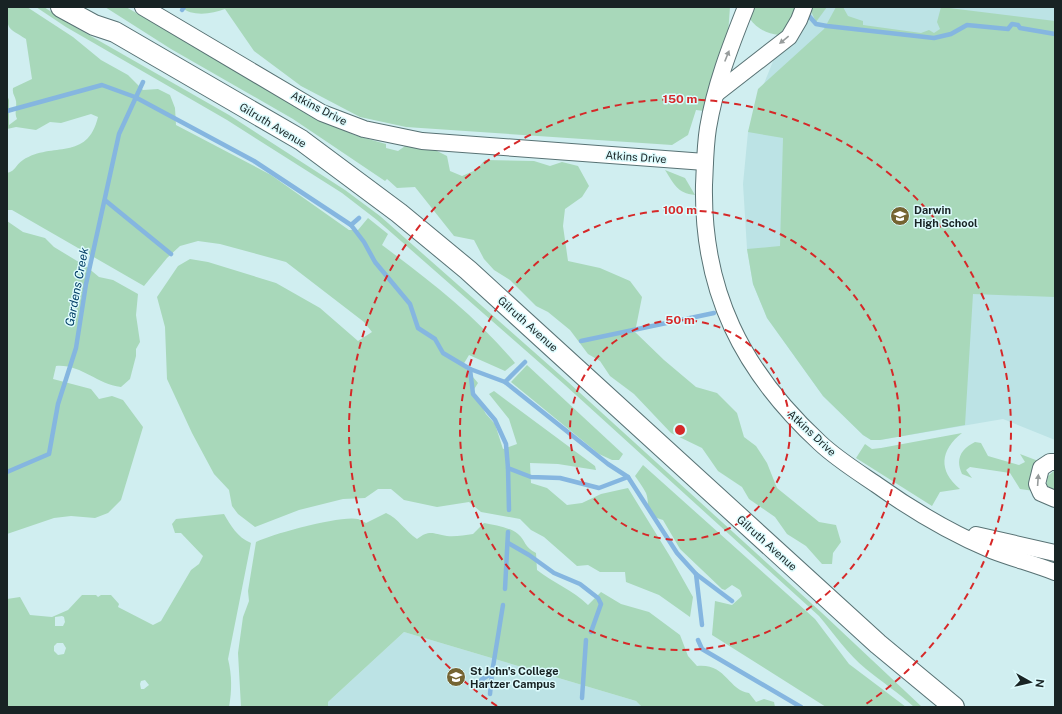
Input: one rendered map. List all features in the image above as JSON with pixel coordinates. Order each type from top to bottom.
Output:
[{"type":"street","name":"Gilruth Avenue","points":[[61,7],[94,25],[115,32],[301,140],[399,213],[468,270],[903,666],[954,707]]},
{"type":"street","name":"Gilruth Avenue","points":[[89,7],[115,32]]},
{"type":"street","name":"Atkins Drive","points":[[143,7],[322,113],[364,129],[422,141],[705,162],[704,210],[709,258],[716,286],[725,314],[754,368],[775,396],[821,444],[896,498],[962,536],[991,550],[1055,572]]},
{"type":"street","points":[[705,162],[708,129],[722,68],[746,7]]},
{"type":"street","points":[[717,93],[789,37],[799,20],[804,7]]},
{"type":"street","points":[[1055,462],[1050,462],[1041,468],[1037,484],[1041,493],[1055,499]]},
{"type":"street","name":"Atkins Drive","points":[[938,522],[964,532],[1055,553]]},
{"type":"street","name":"Atkins Drive","points":[[962,536],[996,547],[1055,561]]},
{"type":"street","name":"Gilruth Avenue","points":[[903,666],[940,707]]},
{"type":"shaded area","name":"Darwin High School","points":[[795,7],[1055,7],[1055,440],[1003,419],[880,440],[871,440],[863,435],[823,396],[767,318],[753,284],[747,249],[743,184],[748,132],[763,86]]},
{"type":"shaded area","name":"St John's College Hartzer Campus","points":[[404,632],[636,701],[642,707],[328,707],[328,702]]},
{"type":"green space","points":[[7,7],[27,7],[73,37],[101,60],[128,75],[143,90],[158,89],[170,95],[175,108],[176,125],[271,175],[349,230],[358,230],[368,218],[388,234],[382,245],[452,300],[485,330],[515,363],[505,371],[469,355],[463,365],[478,383],[473,391],[486,414],[495,424],[503,449],[517,444],[509,419],[489,394],[494,391],[595,466],[596,470],[558,464],[530,463],[531,483],[547,488],[567,505],[582,503],[601,494],[628,488],[693,597],[690,617],[659,595],[626,582],[625,572],[600,572],[588,565],[577,566],[544,537],[531,530],[520,519],[481,512],[469,502],[437,507],[404,500],[391,489],[378,489],[365,498],[343,499],[299,510],[255,527],[238,514],[232,506],[229,490],[214,474],[192,433],[167,379],[165,327],[157,297],[178,266],[190,259],[208,262],[276,283],[320,308],[358,341],[372,332],[364,322],[286,262],[220,244],[198,241],[180,246],[167,258],[144,286],[12,210],[7,210],[7,173],[12,171],[23,160],[34,155],[68,148],[86,140],[93,131],[98,117],[91,114],[61,123],[50,122],[36,130],[16,127],[7,129],[7,95],[9,100],[9,125],[17,119],[16,101],[13,88],[32,79],[26,39],[9,27],[7,20]]},
{"type":"green space","points":[[36,7],[44,7],[68,23],[229,115],[345,190],[380,216],[568,382],[822,613],[922,707],[914,707],[859,663],[841,644],[819,616],[565,385],[377,220],[342,193],[227,120],[66,27]]},
{"type":"green space","points":[[105,7],[126,7],[318,118],[354,135],[386,144],[386,148],[398,151],[408,144],[433,149],[447,156],[450,171],[462,176],[476,170],[485,160],[534,161],[550,166],[562,162],[578,166],[589,186],[582,197],[565,209],[563,226],[568,261],[600,268],[630,281],[642,297],[635,332],[664,360],[696,387],[717,393],[737,413],[744,437],[756,446],[767,463],[777,488],[819,522],[836,525],[841,542],[833,553],[832,564],[822,564],[806,546],[787,534],[775,517],[749,499],[742,487],[718,471],[702,448],[671,433],[634,394],[610,376],[600,361],[588,354],[570,330],[548,312],[536,306],[510,280],[494,270],[484,259],[474,240],[454,236],[415,187],[397,188],[387,179],[385,181],[293,119],[171,49]]},
{"type":"green space","points":[[181,7],[730,7],[728,35],[704,111],[696,110],[688,135],[672,145],[406,127],[360,117],[301,86],[254,51],[225,9],[202,14],[191,12]]},
{"type":"green space","points":[[754,7],[798,7],[787,28],[779,35],[766,32],[752,22],[750,19]]},
{"type":"green space","points":[[813,7],[827,7],[816,22],[810,9]]},
{"type":"green space","name":"Darwin High School","points":[[836,7],[843,7],[848,16],[863,21],[863,25],[921,33],[929,30],[934,33],[940,29],[937,22],[941,7],[1055,21],[1055,297],[973,294],[965,425],[880,440],[871,440],[863,435],[823,396],[767,318],[753,284],[747,249],[780,246],[783,138],[748,132],[758,89],[824,29]]},
{"type":"green space","points":[[665,170],[685,178],[695,195],[680,190]]},
{"type":"green space","points":[[7,221],[23,232],[45,238],[54,247],[87,267],[99,277],[113,280],[138,294],[136,315],[140,342],[136,349],[136,356],[130,379],[121,387],[104,382],[73,368],[56,366],[53,379],[91,389],[99,399],[112,396],[123,400],[143,427],[121,500],[108,513],[95,518],[71,516],[54,518],[7,534]]},
{"type":"green space","points":[[527,365],[623,454],[619,460],[612,460],[599,454],[511,382]]},
{"type":"green space","points":[[962,433],[949,446],[944,461],[948,475],[960,489],[940,492],[932,506],[856,458],[865,444],[872,449],[881,448]]},
{"type":"green space","points":[[975,442],[981,443],[988,456],[1019,465],[1025,462],[1020,454],[1041,462],[1034,491],[1020,489],[1010,473],[970,467],[966,470],[972,478],[962,474],[959,459],[963,451]]},
{"type":"green space","points":[[643,465],[815,619],[849,664],[906,707],[826,707],[712,635],[715,601],[732,605],[742,596],[740,590],[732,585],[725,590],[722,589],[680,549],[663,520],[652,515],[648,509],[646,493],[635,476]]},
{"type":"green space","points":[[1055,470],[1055,493],[1049,492],[1046,486],[1048,476]]},
{"type":"green space","points":[[386,513],[394,518],[417,539],[429,533],[450,536],[473,534],[484,523],[510,530],[518,534],[527,546],[536,553],[537,570],[576,595],[588,605],[601,592],[621,604],[649,612],[680,635],[688,656],[697,666],[707,666],[721,672],[736,687],[749,693],[756,702],[764,699],[774,702],[775,707],[642,707],[636,701],[404,632],[328,702],[328,707],[241,707],[238,653],[243,617],[249,601],[248,591],[256,542],[291,530],[322,522],[358,519],[366,523]]},
{"type":"green space","points":[[224,514],[238,534],[246,541],[251,543],[228,659],[231,683],[229,707],[7,707],[7,599],[20,597],[30,615],[52,617],[68,610],[82,595],[96,595],[98,597],[101,595],[111,595],[119,604],[118,607],[153,625],[161,621],[191,570],[199,564],[203,556],[181,533],[175,533],[172,524],[176,519]],"holes":[[[55,617],[64,617],[65,622],[63,626],[55,626]],[[57,643],[63,643],[66,648],[64,654],[58,655],[54,651],[54,646]],[[145,680],[149,685],[144,689],[141,689],[141,681]]]},
{"type":"waterway","points":[[809,16],[816,24],[827,26],[934,38],[951,34],[967,25],[1008,29],[1012,24],[1018,25],[1020,28],[1055,34]]},
{"type":"waterway","name":"Gardens Creek","points":[[7,472],[49,454],[58,404],[76,348],[86,284],[119,134],[143,82]]},
{"type":"waterway","points":[[7,111],[102,85],[135,97],[254,161],[351,225],[359,218]]},
{"type":"waterway","points":[[106,201],[171,254]]},
{"type":"waterway","points":[[351,225],[364,242],[375,262],[410,304],[418,328],[435,339],[443,353],[470,369],[505,382],[608,464],[628,477],[677,553],[696,574],[732,601]]},
{"type":"waterway","points":[[581,341],[714,313]]},
{"type":"waterway","points":[[505,382],[525,362]]},
{"type":"waterway","points":[[470,369],[473,394],[495,420],[506,444],[508,468],[531,477],[560,478],[599,488],[628,477]]},
{"type":"waterway","points":[[508,468],[509,510]]},
{"type":"waterway","points":[[505,589],[508,532]]},
{"type":"waterway","points":[[508,543],[529,555],[554,573],[580,584],[598,598],[601,604],[591,632]]},
{"type":"waterway","points":[[696,574],[702,625]]},
{"type":"waterway","points":[[490,694],[503,605]]},
{"type":"waterway","points":[[582,698],[586,640]]},
{"type":"waterway","points":[[698,640],[702,649],[801,707]]},
{"type":"waterway","points":[[481,680],[492,673]]},
{"type":"place","name":"Darwin High School","points":[[900,216]]},
{"type":"place","name":"St John's College Hartzer Campus","points":[[456,677]]}]
